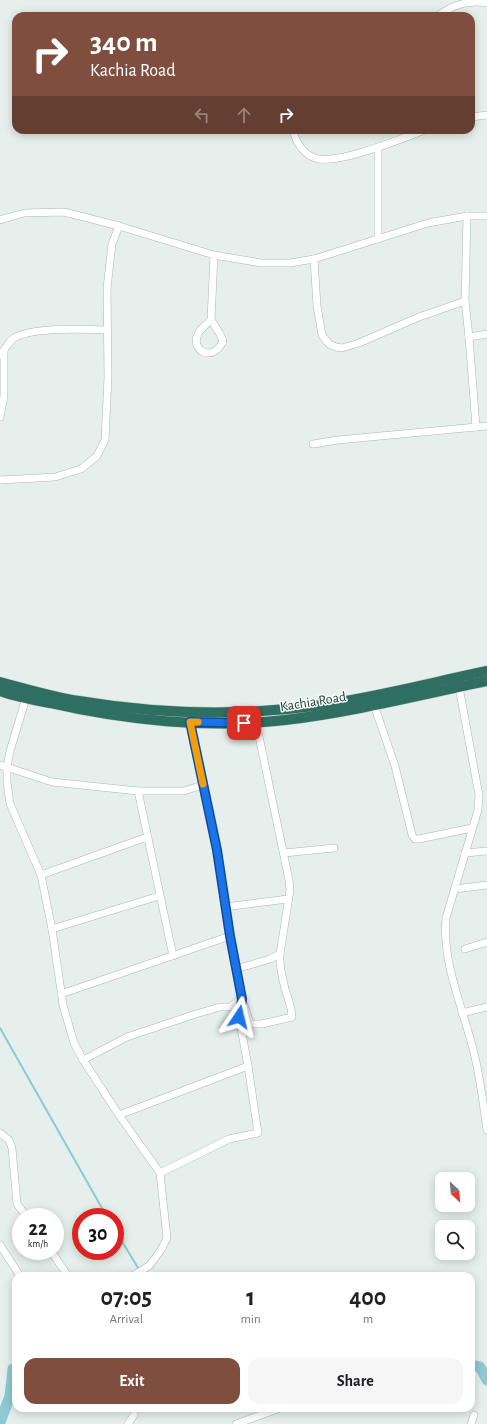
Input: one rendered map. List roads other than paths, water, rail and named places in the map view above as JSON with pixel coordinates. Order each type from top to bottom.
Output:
[{"type":"highway","name":"Kachia Road","points":[[0,682],[78,701],[157,710],[212,712],[275,710],[337,702],[487,671]]},
{"type":"highway","name":"Kachia Road","points":[[0,691],[108,715],[190,722],[256,722],[313,716],[374,705],[487,681]]},
{"type":"street","points":[[443,12],[448,8],[462,2],[487,3]]},
{"type":"street","points":[[475,116],[487,115]]},
{"type":"street","points":[[295,134],[300,146],[308,155],[317,159],[335,159],[378,147],[414,134]]},
{"type":"street","points":[[378,147],[378,239]]},
{"type":"street","points":[[0,220],[24,213],[64,212],[119,226],[214,255],[261,263],[314,259],[428,223],[467,216],[487,216]]},
{"type":"street","points":[[467,216],[465,301],[476,427]]},
{"type":"street","points":[[0,480],[55,477],[81,469],[97,456],[105,440],[108,377],[107,288],[112,244],[119,226]]},
{"type":"street","points":[[211,320],[198,334],[196,342],[199,349],[206,353],[213,352],[220,348],[223,341],[211,320],[214,255]]},
{"type":"street","points":[[314,259],[317,306],[322,335],[329,344],[336,347],[342,348],[359,343],[420,317],[465,301]]},
{"type":"street","points":[[0,417],[4,396],[2,353],[14,338],[26,332],[73,328],[107,330]]},
{"type":"street","points":[[469,337],[487,334]]},
{"type":"street","points":[[313,444],[338,440],[487,426]]},
{"type":"street","points":[[459,687],[483,794],[454,889],[446,918],[444,933],[447,959],[473,1049],[479,1076],[487,1130]]},
{"type":"street","points":[[26,698],[10,752],[4,766],[10,804],[41,875],[52,929],[63,1005],[74,1043],[83,1060],[160,1173],[167,1238],[161,1250],[149,1266],[139,1272]]},
{"type":"street","points":[[374,705],[395,766],[412,835],[415,839],[472,828]]},
{"type":"street","points":[[190,722],[217,850],[225,907],[242,999],[250,1023],[262,1024],[292,1017],[291,1006],[279,962],[290,890],[284,853],[256,722]]},
{"type":"street","points":[[4,766],[52,782],[138,791],[184,791],[203,785]]},
{"type":"street","points":[[138,791],[173,956]]},
{"type":"street","points":[[41,875],[147,837]]},
{"type":"street","points":[[284,853],[334,848]]},
{"type":"street","points":[[465,853],[487,851]]},
{"type":"street","points":[[454,889],[487,885]]},
{"type":"street","points":[[52,929],[160,896]]},
{"type":"street","points":[[225,907],[288,899]]},
{"type":"street","points":[[61,994],[230,936]]},
{"type":"street","points":[[465,949],[487,942]]},
{"type":"street","points":[[236,969],[270,960],[280,954]]},
{"type":"street","points":[[83,1060],[127,1037],[220,1007],[230,1008],[242,999]]},
{"type":"street","points":[[160,1173],[229,1139],[258,1133],[239,1017],[242,999]]},
{"type":"street","points":[[462,1013],[487,1007]]},
{"type":"street","points":[[119,1114],[248,1066]]},
{"type":"street","points":[[479,1076],[487,1074]]},
{"type":"street","points":[[0,1133],[9,1140],[12,1148],[17,1204],[20,1208]]},
{"type":"street","points":[[0,1245],[17,1272]]},
{"type":"street","points":[[57,1260],[65,1272]]},
{"type":"street","points":[[236,1424],[269,1412]]},
{"type":"street","points":[[128,1424],[134,1415]]},
{"type":"street","points":[[470,1424],[474,1415]]},
{"type":"waterway","points":[[0,1028],[102,1208]]},
{"type":"waterway","points":[[124,1245],[141,1272]]},
{"type":"waterway","points":[[475,1366],[480,1367],[487,1380]]},
{"type":"waterway","points":[[0,1422],[10,1396],[12,1378]]}]
